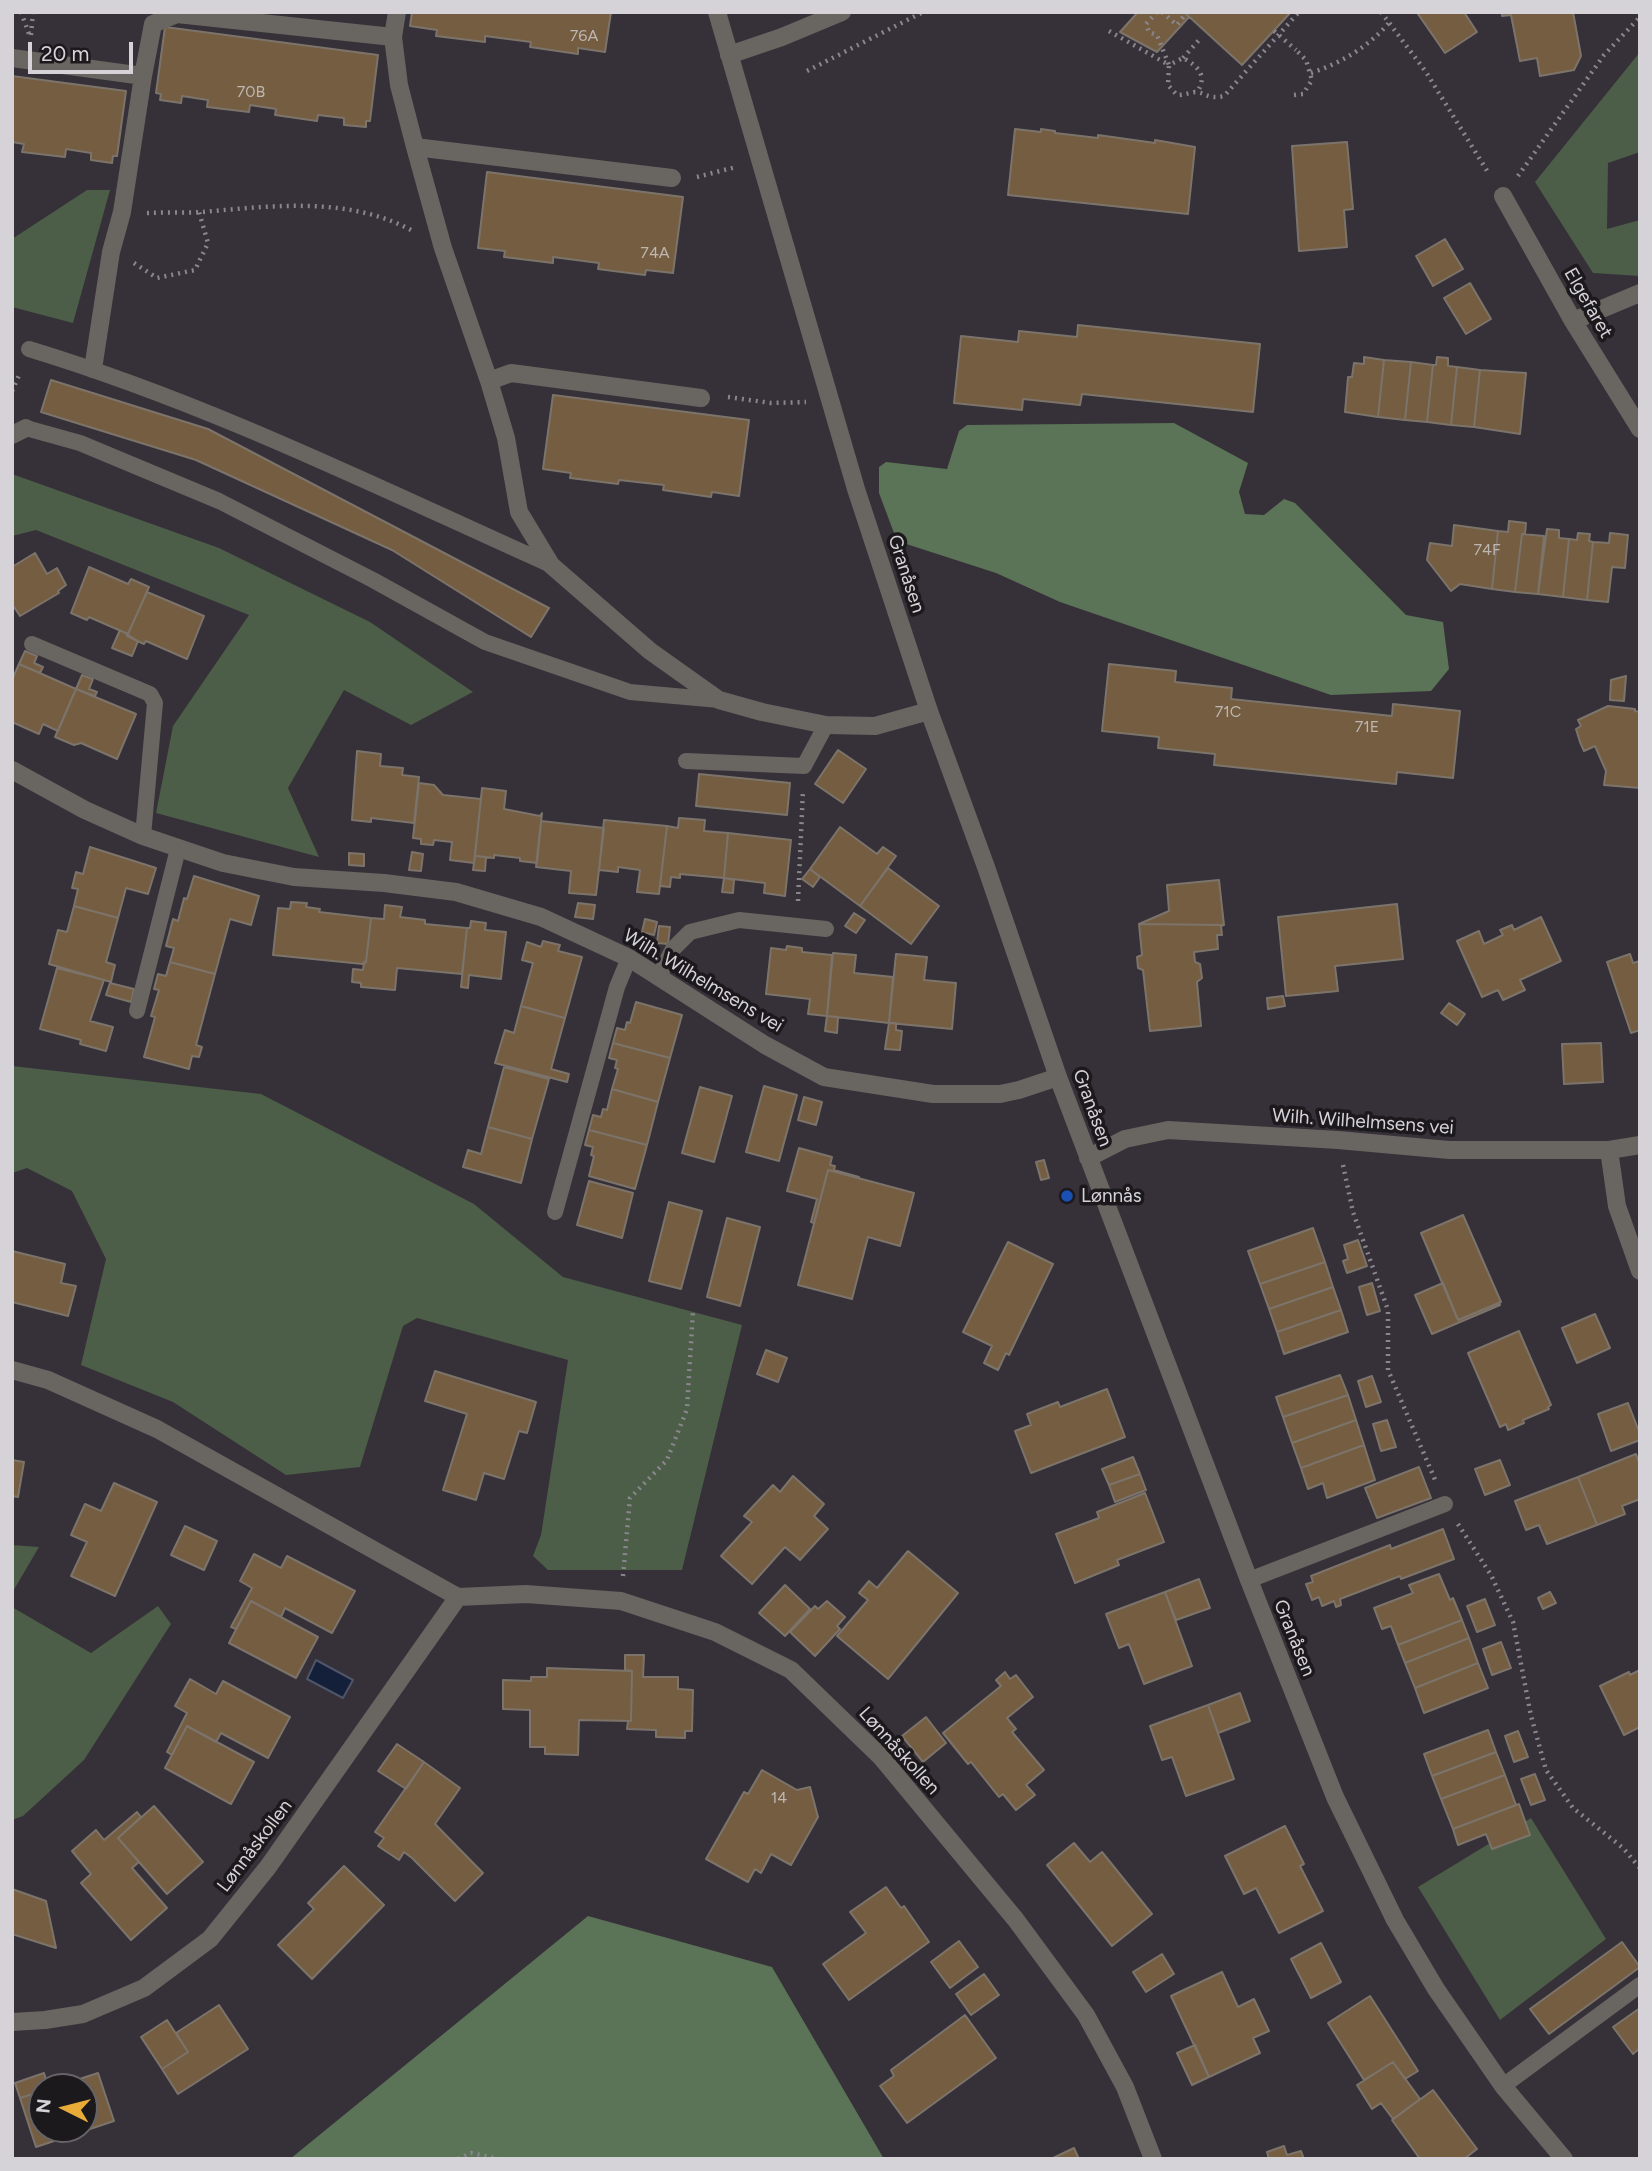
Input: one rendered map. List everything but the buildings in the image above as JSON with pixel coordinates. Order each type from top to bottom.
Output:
[{"type":"street","points":[[397,12],[393,37],[399,85],[443,248],[506,438],[519,512],[551,565],[650,651],[719,700],[826,725],[875,726],[929,711]]},
{"type":"street","name":"Granåsen","points":[[717,12],[856,489],[929,711],[1058,1077],[1249,1580],[1335,1797],[1395,1920],[1436,1989],[1503,2086],[1564,2159]]},
{"type":"street","points":[[729,55],[842,12]]},
{"type":"street","points":[[93,369],[111,252],[122,212],[153,24],[177,14],[393,37]]},
{"type":"street","points":[[12,58],[143,76]]},
{"type":"street","points":[[415,147],[673,178]]},
{"type":"street","name":"Elgefaret","points":[[1503,196],[1573,321],[1640,429]]},
{"type":"street","points":[[1573,321],[1640,293]]},
{"type":"street","points":[[489,381],[511,373],[701,398]]},
{"type":"street","name":"Wilh. Wilhelmsens vei","points":[[12,770],[85,810],[144,836],[223,863],[294,877],[384,883],[456,892],[541,917],[629,958],[765,1045],[824,1077],[933,1094],[1000,1094],[1058,1077]]},
{"type":"street","name":"Wilh. Wilhelmsens vei","points":[[1088,1158],[1125,1139],[1168,1130],[1449,1150],[1609,1150],[1640,1145]]},
{"type":"street","points":[[1609,1150],[1617,1206],[1640,1271]]},
{"type":"street","points":[[12,1370],[48,1380],[157,1429],[458,1597]]},
{"type":"street","name":"Lønnåskollen","points":[[12,2022],[45,2021],[83,2014],[144,1988],[210,1939],[268,1867],[458,1597],[526,1594],[621,1601],[715,1632],[791,1670],[881,1757],[1016,1920],[1086,2015],[1125,2087],[1153,2159]]},
{"type":"lane","points":[[29,349],[93,369],[216,416],[551,565]]},
{"type":"lane","points":[[19,431],[80,443],[219,501],[373,580],[485,642],[630,692],[719,700]]},
{"type":"lane","points":[[32,644],[150,694],[155,703],[144,836]]},
{"type":"lane","points":[[686,761],[804,766],[826,725]]},
{"type":"lane","points":[[137,1012],[178,849]]},
{"type":"lane","points":[[659,976],[673,949],[690,932],[739,920],[826,929]]},
{"type":"lane","points":[[555,1212],[617,987],[629,958]]},
{"type":"lane","points":[[1249,1580],[1445,1504]]},
{"type":"lane","points":[[1503,2086],[1640,1985]]},
{"type":"path","points":[[807,71],[923,12]]},
{"type":"path","points":[[1184,16],[1177,25],[1159,12],[1146,24],[1149,32],[1157,35],[1169,65],[1167,78],[1172,91],[1184,95],[1197,92],[1202,85],[1201,73],[1194,64],[1184,58]]},
{"type":"path","points":[[1197,92],[1207,98],[1224,96],[1299,12]]},
{"type":"path","points":[[1381,12],[1426,72],[1503,196],[1604,55],[1640,16]]},
{"type":"path","points":[[1311,73],[1345,61],[1376,38],[1389,23]]},
{"type":"path","points":[[1109,31],[1169,65]]},
{"type":"path","points":[[1274,31],[1306,60],[1311,73],[1312,80],[1307,90],[1303,94],[1294,95]]},
{"type":"path","points":[[1169,65],[1184,58],[1200,38]]},
{"type":"path","points":[[715,173],[731,168]]},
{"type":"path","points":[[122,212],[199,212],[261,205],[329,207],[388,218],[443,248]]},
{"type":"path","points":[[131,260],[157,278],[195,270],[208,243],[199,212]]},
{"type":"path","points":[[701,398],[716,396],[771,403],[804,403]]},
{"type":"path","points":[[796,926],[804,766]]},
{"type":"path","points":[[621,1601],[630,1498],[667,1460],[687,1409],[693,1311]]},
{"type":"path","points":[[458,2159],[471,2153],[499,2159]]},
{"type":"green space","points":[[1640,52],[1640,152],[1608,163],[1607,229],[1640,220],[1640,276],[1593,273],[1535,182]]},
{"type":"green space","points":[[87,190],[110,190],[73,323],[12,307],[12,239]]},
{"type":"green space","points":[[1174,423],[1248,463],[1239,492],[1245,514],[1264,515],[1284,499],[1295,503],[1406,615],[1443,622],[1449,669],[1431,691],[1331,695],[1060,602],[996,573],[897,541],[879,493],[879,467],[886,462],[947,469],[959,431],[967,425]]},
{"type":"green space","points":[[12,474],[219,548],[370,622],[473,692],[411,725],[344,690],[288,788],[319,857],[156,813],[173,726],[249,615],[36,530],[12,536]]},
{"type":"green space","points":[[12,1066],[261,1094],[474,1204],[563,1277],[742,1325],[682,1570],[548,1570],[533,1556],[541,1535],[568,1360],[417,1318],[403,1326],[360,1467],[286,1475],[173,1402],[81,1365],[106,1259],[72,1191],[27,1168],[12,1173]]},
{"type":"green space","points":[[12,1545],[39,1547],[12,1593]]},
{"type":"green space","points":[[158,1606],[171,1624],[84,1760],[23,1816],[12,1820],[12,1607],[91,1653]]},
{"type":"green space","points":[[1531,1818],[1606,1939],[1500,2020],[1418,1887]]},
{"type":"green space","points":[[588,1916],[772,1967],[884,2159],[290,2159]]},
{"type":"water","points":[[316,1660],[353,1680],[343,1698],[307,1679]]},
{"type":"place","name":"Lønnås","points":[[1067,1196]]}]
